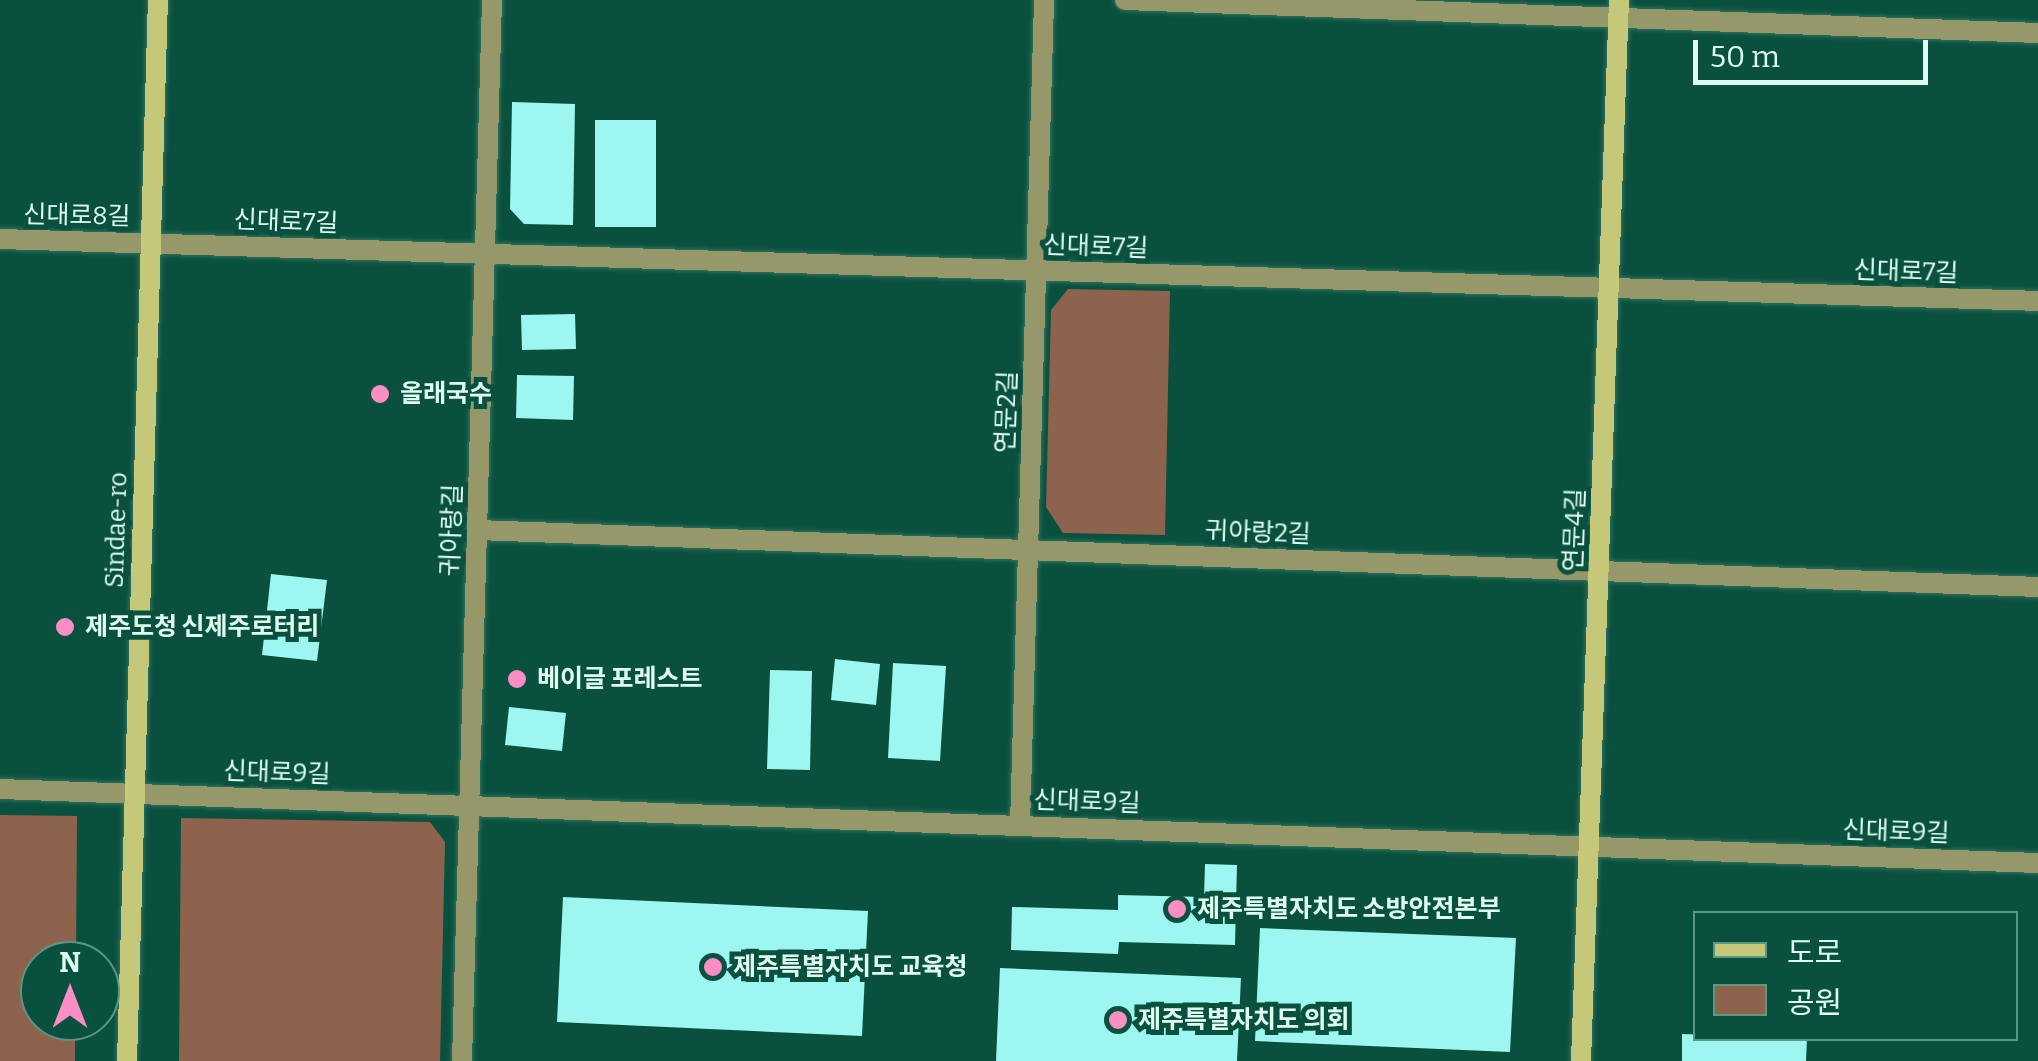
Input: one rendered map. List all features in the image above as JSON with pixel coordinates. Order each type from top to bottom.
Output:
[{"type":"main road","name":"Sindae-ro","points":[[127,1061],[158,0]]},
{"type":"main road","name":"연문4길","points":[[1581,1061],[1619,9]]},
{"type":"street","name":"귀아랑길","points":[[462,1061],[492,0]]},
{"type":"street","name":"연문2길","points":[[1020,825],[1044,0]]},
{"type":"street","points":[[1124,0],[1619,9],[2038,34]]},
{"type":"street","name":"신대로8길","points":[[0,239],[152,242]]},
{"type":"street","name":"신대로7길","points":[[152,242],[2038,301]]},
{"type":"street","name":"귀아랑2길","points":[[477,530],[2038,587]]},
{"type":"street","name":"신대로9길","points":[[0,789],[2038,863]]},
{"type":"green space","points":[[1068,289],[1170,291],[1165,535],[1063,533],[1046,507],[1051,310]]},
{"type":"green space","points":[[0,815],[77,816],[76,941],[20,941],[20,1041],[75,1041],[75,1061],[0,1061]]},
{"type":"green space","points":[[181,818],[430,822],[445,842],[440,1061],[179,1061]]},
{"type":"building","points":[[512,102],[575,104],[573,225],[524,224],[510,209]]},
{"type":"building","points":[[595,120],[656,120],[656,227],[595,227]]},
{"type":"building","points":[[575,314],[576,349],[522,350],[521,315]]},
{"type":"building","points":[[517,375],[574,376],[573,420],[516,418]]},
{"type":"building","points":[[271,574],[327,580],[317,661],[262,655]]},
{"type":"building","points":[[835,659],[880,664],[876,705],[831,700]]},
{"type":"building","points":[[893,663],[946,666],[940,761],[888,758]]},
{"type":"building","points":[[770,670],[812,671],[810,770],[767,769]]},
{"type":"building","points":[[509,707],[566,713],[562,751],[505,745]]},
{"type":"building","name":"제주특별자치도 소방안전본부","points":[[1205,864],[1237,865],[1235,945],[1119,942],[1118,954],[1011,950],[1012,907],[1118,910],[1118,895],[1204,897]]},
{"type":"building","name":"제주특별자치도 교육청","points":[[563,897],[868,911],[862,1036],[557,1022]]},
{"type":"building","points":[[1260,928],[1516,938],[1510,1052],[1255,1041]]},
{"type":"building","name":"제주특별자치도 의회","points":[[1000,968],[1241,978],[1237,1061],[996,1061]]},
{"type":"building","points":[[1682,1034],[1693,1034],[1693,1041],[1807,1041],[1806,1061],[1682,1061]]},
{"type":"place","name":"올래국수","points":[[380,394]]},
{"type":"place","name":"제주도청 신제주로터리","points":[[65,627]]},
{"type":"place","name":"베이글 포레스트","points":[[517,679]]},
{"type":"place","name":"제주특별자치도 소방안전본부","points":[[1177,909]]},
{"type":"place","name":"제주특별자치도 교육청","points":[[713,967]]},
{"type":"place","name":"제주특별자치도 의회","points":[[1118,1020]]}]
